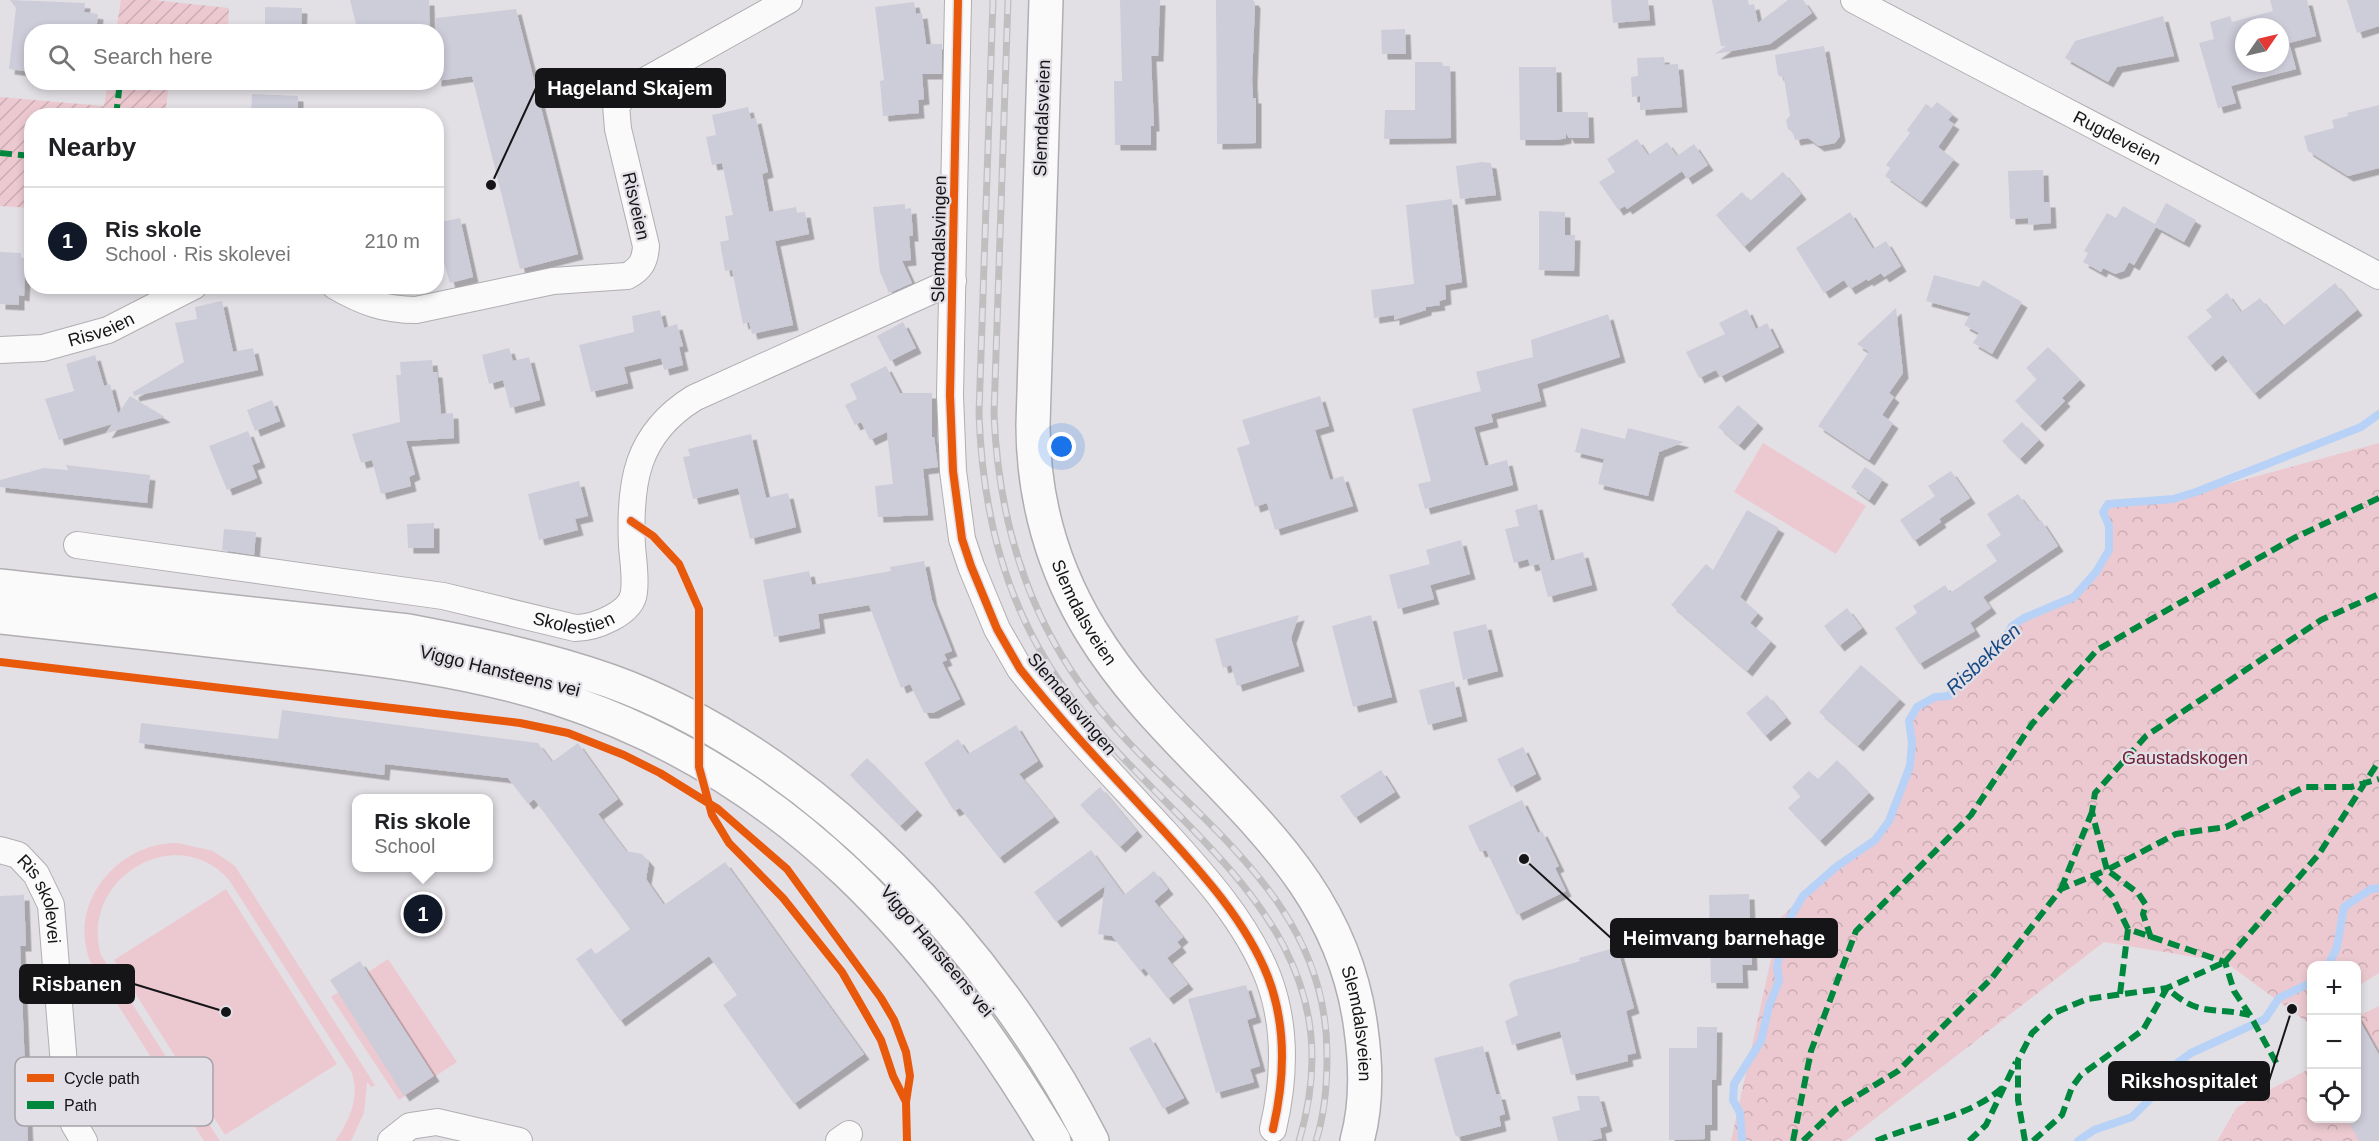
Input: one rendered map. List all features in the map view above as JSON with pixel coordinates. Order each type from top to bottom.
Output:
[{"type":"main road","name":"Slemdalsveien","points":[[1046,0],[1033,399],[1034,465],[1046,526],[1057,561],[1078,608],[1108,656],[1149,707],[1270,836],[1303,877],[1330,924],[1350,976],[1359,1011],[1364,1045],[1363,1105],[1357,1141]]},
{"type":"main road","name":"Viggo Hansteens vei","points":[[0,586],[408,631],[548,662],[611,681],[689,717],[739,746],[814,798],[863,839],[898,874],[936,915],[1000,994],[1060,1086],[1092,1141]]},
{"type":"main road","name":"Viggo Hansteens vei","points":[[0,617],[351,656],[462,673],[554,697],[644,732],[718,771],[756,797],[840,864],[876,899],[911,937],[972,1013],[1054,1141]]},
{"type":"street","name":"Risveien","points":[[351,294],[375,306],[395,310],[416,310],[553,281],[627,276],[635,272],[645,257],[646,246],[618,129],[616,105],[632,88],[789,0]]},
{"type":"street","name":"Slemdalsvingen","points":[[958,0],[950,395],[952,471],[962,539],[998,629],[1020,669],[1219,896],[1258,956],[1274,998],[1282,1042],[1281,1083],[1273,1129]]},
{"type":"street","name":"Rugdeveien","points":[[1854,0],[2300,231],[2379,276]]},
{"type":"street","name":"Skolestien","points":[[77,545],[443,596],[575,628],[586,628],[625,608],[634,594],[631,493],[641,459],[657,428],[667,417],[694,398],[953,281]]},
{"type":"street","name":"Risveien","points":[[0,350],[43,348],[108,330],[178,294]]},
{"type":"street","name":"Ris skolevei","points":[[0,849],[18,855],[36,874],[51,905],[64,1057]]},
{"type":"street","points":[[391,1141],[410,1126],[437,1122],[519,1141]]},
{"type":"street","name":"Ris skolevei","points":[[75,1126],[84,1141]]},
{"type":"green space","points":[[121,0],[153,0],[229,8],[228,24],[117,24]]},
{"type":"green space","points":[[107,90],[168,90],[166,108],[24,108],[24,208],[0,206],[0,97],[104,106]]},
{"type":"green space","points":[[1763,443],[1866,506],[1836,554],[1734,492]]},
{"type":"green space","name":"Gaustadskogen","points":[[2379,443],[2379,973],[2361,984],[2361,961],[2307,961],[2307,1022],[2225,962],[2104,942],[1846,1141],[1731,1141],[1780,918],[1836,867],[1875,840],[1889,821],[1910,766],[1912,743],[1909,721],[1917,707],[1935,697],[1949,696],[1965,675],[2000,647],[2012,626],[2024,618],[2074,597],[2096,572],[2109,550],[2109,526],[2103,512],[2108,504],[2173,499]]},
{"type":"green space","points":[[178,843],[213,851],[235,866],[375,1085],[371,1087],[367,1082],[364,1113],[351,1141],[335,1141],[352,1108],[355,1089],[351,1071],[229,880],[207,863],[184,856],[159,857],[137,866],[118,882],[104,903],[98,927],[101,955],[166,1057],[151,1057],[90,961],[85,939],[86,918],[92,897],[103,879],[118,864],[156,845]]},
{"type":"green space","points":[[226,889],[337,1064],[225,1135],[213,1116],[213,1057],[176,1057],[114,960]]},
{"type":"green space","points":[[388,959],[457,1062],[399,1100],[331,997]]},
{"type":"green space","points":[[2379,1006],[2379,1051],[2361,1021],[2361,1015]]},
{"type":"green space","points":[[2307,1070],[2307,1123],[2354,1123],[2365,1141],[2217,1141],[2237,1107]]},
{"type":"green space","points":[[194,1126],[210,1126],[220,1141],[204,1141]]},
{"type":"building","points":[[10,0],[85,3],[84,12],[98,14],[97,24],[24,24],[24,71],[9,69],[16,8]]},
{"type":"building","points":[[350,0],[429,0],[430,24],[356,24]]},
{"type":"building","points":[[1120,0],[1160,0],[1158,56],[1151,56],[1154,126],[1151,126],[1151,145],[1115,145],[1114,81],[1122,81]]},
{"type":"building","points":[[1216,0],[1253,0],[1255,3],[1252,80],[1253,98],[1256,98],[1256,143],[1217,144]]},
{"type":"building","points":[[1611,0],[1648,0],[1650,20],[1613,23]]},
{"type":"building","points":[[1712,0],[1748,0],[1749,5],[1754,4],[1758,23],[1788,0],[1803,0],[1812,13],[1770,44],[1715,54],[1726,46],[1721,46]]},
{"type":"building","points":[[2270,0],[2307,0],[2316,36],[2289,43],[2289,18],[2247,18],[2273,11]]},
{"type":"building","points":[[2347,0],[2379,0],[2379,26],[2357,33]]},
{"type":"building","points":[[914,2],[916,14],[922,13],[926,44],[942,44],[942,74],[922,74],[924,99],[918,100],[919,113],[883,116],[880,81],[884,80],[875,7]]},
{"type":"building","points":[[265,7],[302,8],[301,24],[265,24]]},
{"type":"building","points":[[516,9],[578,254],[520,269],[472,76],[444,80],[444,24],[436,24],[436,18]]},
{"type":"building","points":[[2163,16],[2174,56],[2117,67],[2108,82],[2065,58],[2075,41]]},
{"type":"building","points":[[2230,16],[2232,22],[2235,21],[2235,72],[2285,72],[2231,86],[2236,103],[2218,108],[2199,43],[2214,39],[2210,22]]},
{"type":"building","points":[[1405,29],[1406,54],[1382,54],[1381,30]]},
{"type":"building","points":[[2289,43],[2296,69],[2289,71]]},
{"type":"building","points":[[1824,46],[1840,136],[1835,143],[1819,146],[1808,138],[1795,140],[1793,133],[1788,129],[1786,120],[1790,116],[1784,78],[1778,75],[1775,55]]},
{"type":"building","points":[[1664,57],[1665,65],[1678,64],[1682,107],[1640,110],[1640,96],[1632,97],[1631,77],[1638,76],[1637,58]]},
{"type":"building","points":[[1415,62],[1442,62],[1443,66],[1450,66],[1451,138],[1384,139],[1385,110],[1415,110]]},
{"type":"building","points":[[1519,67],[1556,67],[1557,112],[1588,112],[1589,138],[1569,138],[1566,133],[1566,138],[1557,140],[1520,140]]},
{"type":"building","points":[[252,94],[298,96],[298,108],[251,108]]},
{"type":"building","points":[[1937,102],[1953,114],[1948,120],[1954,124],[1938,147],[1954,159],[1921,202],[1885,176],[1890,168],[1886,165],[1910,133],[1907,130],[1926,104],[1932,108]]},
{"type":"building","points":[[2379,105],[2379,168],[2348,176],[2308,151],[2304,136],[2334,128],[2332,120],[2348,116],[2347,113]]},
{"type":"building","points":[[748,107],[751,119],[756,118],[768,172],[762,174],[769,212],[796,207],[797,213],[805,212],[809,234],[775,241],[793,325],[752,334],[749,322],[743,324],[732,270],[725,271],[720,242],[729,240],[725,216],[733,215],[722,163],[712,165],[706,137],[716,135],[712,115]]},
{"type":"building","points":[[1637,139],[1648,155],[1667,142],[1677,156],[1694,144],[1708,165],[1687,179],[1682,171],[1627,209],[1625,206],[1618,210],[1599,182],[1615,172],[1607,159]]},
{"type":"building","points":[[1491,163],[1496,195],[1460,199],[1456,166]]},
{"type":"building","points":[[2043,170],[2044,202],[2050,202],[2051,223],[2028,225],[2028,218],[2010,219],[2008,171]]},
{"type":"building","points":[[1783,172],[1801,194],[1744,247],[1716,215],[1742,192],[1750,201]]},
{"type":"building","points":[[1452,199],[1462,282],[1445,285],[1446,299],[1439,301],[1440,305],[1426,307],[1426,310],[1394,320],[1394,315],[1374,318],[1371,290],[1414,284],[1406,205]]},
{"type":"building","points":[[2166,203],[2196,220],[2184,242],[2156,227],[2134,265],[2129,262],[2124,271],[2115,274],[2103,268],[2101,272],[2083,262],[2088,253],[2084,251],[2107,213],[2116,218],[2123,206],[2155,224]]},
{"type":"building","points":[[905,204],[905,209],[911,208],[913,236],[909,236],[911,260],[902,261],[912,283],[889,293],[880,272],[873,207]]},
{"type":"building","points":[[1539,211],[1565,212],[1565,235],[1575,235],[1574,271],[1539,270]]},
{"type":"building","points":[[1850,212],[1873,249],[1886,241],[1901,266],[1884,277],[1881,273],[1850,289],[1844,280],[1824,293],[1796,248]]},
{"type":"building","points":[[460,218],[473,277],[450,283],[444,263],[444,221]]},
{"type":"building","points":[[0,252],[21,253],[21,258],[24,258],[24,296],[19,295],[19,305],[0,304]]},
{"type":"building","points":[[1934,275],[1979,287],[1983,280],[2022,302],[1992,354],[1973,343],[1979,333],[1964,325],[1971,313],[1926,301]]},
{"type":"building","points":[[2335,283],[2357,310],[2254,394],[2223,355],[2210,366],[2187,337],[2212,317],[2206,310],[2227,293],[2241,312],[2260,298],[2283,326]]},
{"type":"building","points":[[222,301],[233,352],[253,348],[258,370],[134,396],[133,392],[184,362],[175,323],[197,319],[195,307]]},
{"type":"building","points":[[1896,308],[1903,373],[1889,393],[1894,397],[1882,415],[1893,423],[1869,460],[1818,426],[1869,352],[1857,344]]},
{"type":"building","points":[[1747,309],[1756,329],[1767,323],[1779,347],[1720,377],[1716,370],[1699,378],[1686,352],[1725,334],[1719,323]]},
{"type":"building","points":[[660,310],[664,328],[677,324],[683,346],[679,347],[683,365],[664,370],[661,358],[624,367],[628,383],[591,392],[579,345],[634,332],[632,316]]},
{"type":"building","points":[[1608,314],[1620,357],[1537,384],[1541,401],[1491,414],[1493,422],[1474,427],[1485,466],[1507,460],[1513,485],[1425,509],[1418,484],[1431,481],[1412,409],[1481,391],[1476,372],[1533,357],[1531,340]]},
{"type":"building","points":[[903,322],[916,348],[890,361],[877,336]]},
{"type":"building","points":[[2048,347],[2080,380],[2062,398],[2065,401],[2040,426],[2015,401],[2037,379],[2026,368]]},
{"type":"building","points":[[509,348],[513,361],[529,357],[540,400],[510,408],[503,380],[489,384],[482,355]]},
{"type":"building","points":[[95,355],[104,386],[110,384],[118,414],[130,396],[165,417],[106,433],[112,424],[59,440],[45,399],[74,391],[66,364]]},
{"type":"building","points":[[432,360],[433,372],[437,372],[441,414],[453,413],[454,438],[406,441],[415,474],[409,477],[411,486],[381,494],[372,460],[361,463],[352,434],[400,422],[396,375],[401,375],[400,362]]},
{"type":"building","points":[[886,366],[900,393],[932,393],[932,437],[934,437],[938,467],[923,469],[928,515],[878,517],[875,486],[893,484],[887,432],[870,440],[861,422],[855,425],[845,405],[857,399],[850,384]]},
{"type":"building","points":[[1320,396],[1329,426],[1315,430],[1330,480],[1343,476],[1353,506],[1275,530],[1267,503],[1255,507],[1237,448],[1250,444],[1242,420]]},
{"type":"building","points":[[272,400],[280,421],[255,431],[247,410]]},
{"type":"building","points":[[1738,405],[1758,423],[1739,445],[1718,427]]},
{"type":"building","points":[[2022,422],[2039,440],[2020,459],[2002,441]]},
{"type":"building","points":[[1581,428],[1625,439],[1628,428],[1684,442],[1659,452],[1648,496],[1598,484],[1604,459],[1575,452]]},
{"type":"building","points":[[248,431],[260,462],[252,465],[257,478],[227,490],[209,446]]},
{"type":"building","points":[[751,434],[766,498],[788,493],[796,527],[750,539],[738,488],[693,499],[683,457],[690,456],[688,449]]},
{"type":"building","points":[[66,465],[150,475],[147,503],[0,487],[0,480],[44,468],[68,470]]},
{"type":"building","points":[[1865,467],[1883,479],[1869,500],[1851,487]]},
{"type":"building","points":[[1951,471],[1970,498],[1939,519],[1941,522],[1914,541],[1900,520],[1935,496],[1928,486]]},
{"type":"building","points":[[579,481],[588,516],[575,519],[578,530],[539,540],[528,494]]},
{"type":"building","points":[[2018,494],[2039,522],[2041,520],[2058,546],[1983,597],[1991,608],[1970,623],[1975,631],[1919,664],[1895,628],[1917,613],[1913,606],[1945,585],[1950,593],[1997,561],[1986,545],[2001,535],[1987,514]]},
{"type":"building","points":[[1537,504],[1551,561],[1583,552],[1592,585],[1548,597],[1539,564],[1530,566],[1528,559],[1514,563],[1505,529],[1519,526],[1515,510]]},
{"type":"building","points":[[1747,510],[1779,528],[1740,597],[1758,613],[1750,623],[1771,641],[1747,671],[1671,605],[1706,564],[1713,570]]},
{"type":"building","points":[[434,523],[434,548],[408,548],[407,524]]},
{"type":"building","points":[[224,529],[256,532],[254,555],[222,550]]},
{"type":"building","points":[[1461,540],[1470,574],[1430,585],[1434,599],[1398,609],[1389,575],[1430,564],[1426,550]]},
{"type":"building","points":[[924,561],[932,600],[952,651],[944,654],[947,660],[942,662],[960,699],[933,713],[924,713],[910,684],[901,688],[869,605],[818,614],[820,628],[774,637],[763,580],[809,571],[812,585],[891,571],[890,567]]},
{"type":"building","points":[[1847,608],[1862,628],[1839,646],[1824,626]]},
{"type":"building","points":[[1299,615],[1291,638],[1299,666],[1237,686],[1231,665],[1223,668],[1215,639]]},
{"type":"building","points":[[1371,615],[1392,697],[1353,707],[1332,626]]},
{"type":"building","points":[[1486,624],[1498,671],[1463,680],[1453,632]]},
{"type":"building","points":[[1861,665],[1900,699],[1858,746],[1819,712]]},
{"type":"building","points":[[1454,681],[1462,716],[1428,725],[1419,690]]},
{"type":"building","points":[[1767,695],[1786,718],[1765,736],[1746,713]]},
{"type":"building","points":[[282,710],[538,743],[552,762],[578,743],[618,799],[598,814],[626,851],[642,854],[649,862],[646,879],[664,905],[725,862],[864,1054],[794,1104],[723,1005],[737,995],[709,956],[620,1021],[576,959],[591,948],[596,954],[630,929],[534,799],[528,804],[508,778],[385,764],[384,775],[139,743],[141,723],[278,739]]},
{"type":"building","points":[[1016,725],[1038,761],[1019,774],[1054,817],[999,858],[960,808],[954,811],[924,763],[958,739],[968,754]]},
{"type":"building","points":[[1523,747],[1536,774],[1511,787],[1497,759]]},
{"type":"building","points":[[867,758],[917,810],[900,826],[850,775]]},
{"type":"building","points":[[1837,760],[1869,793],[1820,841],[1788,808],[1801,796],[1792,787],[1809,771],[1818,779]]},
{"type":"building","points":[[1381,770],[1395,792],[1355,818],[1340,796]]},
{"type":"building","points":[[1100,787],[1137,831],[1120,847],[1080,805]]},
{"type":"building","points":[[1522,800],[1538,833],[1542,831],[1559,866],[1555,868],[1566,891],[1517,915],[1486,850],[1480,852],[1468,826]]},
{"type":"building","points":[[1091,850],[1124,895],[1154,871],[1168,889],[1154,901],[1183,937],[1177,942],[1181,947],[1167,958],[1188,984],[1168,999],[1144,968],[1140,971],[1112,936],[1098,934],[1105,886],[1056,922],[1034,892]]},
{"type":"building","points":[[1749,894],[1752,965],[1742,965],[1743,983],[1711,983],[1709,895]]},
{"type":"building","points":[[24,895],[26,946],[20,946],[25,1057],[15,1057],[15,1126],[27,1126],[28,1141],[0,1141],[0,896]]},
{"type":"building","points":[[1617,947],[1634,1008],[1626,1011],[1636,1053],[1627,1055],[1628,1061],[1571,1075],[1560,1031],[1512,1045],[1505,1021],[1518,1015],[1509,984],[1514,980],[1580,961],[1579,958]]},
{"type":"building","points":[[360,961],[434,1076],[404,1096],[330,980]]},
{"type":"building","points":[[1246,985],[1256,1017],[1247,1020],[1260,1066],[1250,1069],[1254,1082],[1216,1093],[1188,999]]},
{"type":"building","points":[[2361,1023],[2379,1055],[2379,1141],[2359,1141],[2349,1123],[2361,1123]]},
{"type":"building","points":[[1697,1027],[1717,1027],[1716,1080],[1712,1080],[1712,1125],[1705,1125],[1705,1139],[1669,1140],[1669,1048],[1697,1048]]},
{"type":"building","points":[[1150,1037],[1184,1098],[1163,1109],[1129,1048]]},
{"type":"building","points":[[1483,1046],[1496,1094],[1500,1094],[1505,1114],[1499,1116],[1501,1126],[1458,1137],[1455,1135],[1434,1058]]},
{"type":"building","points":[[1577,1096],[1599,1096],[1607,1126],[1600,1128],[1602,1138],[1589,1141],[1558,1141],[1552,1117],[1580,1110]]},
{"type":"waterway","name":"Risbekken","points":[[1742,1141],[1740,1113],[1733,1100],[1734,1084],[1761,1041],[1769,1006],[1779,981],[1777,966],[1788,921],[1803,896],[1836,867],[1875,840],[1889,821],[1910,766],[1912,743],[1909,721],[1917,707],[1935,697],[1949,696],[1965,675],[2000,648],[2012,626],[2024,618],[2074,597],[2096,572],[2109,550],[2109,526],[2103,512],[2108,504],[2173,499],[2196,492],[2361,427],[2379,414]]},
{"type":"waterway","points":[[2330,961],[2337,947],[2344,907],[2371,889],[2379,888]]},
{"type":"waterway","points":[[2078,1141],[2094,1130],[2132,1117],[2152,1097],[2176,1064],[2191,1053],[2265,1019],[2279,998],[2307,984]]},
{"type":"railway","points":[[993,0],[979,413],[984,480],[997,545],[1019,607],[1050,667],[1092,724],[1238,879],[1277,933],[1303,994],[1312,1062],[1299,1141]]},
{"type":"railway","points":[[1008,0],[994,414],[1001,486],[1017,556],[1044,622],[1081,685],[1117,729],[1237,852],[1273,896],[1301,943],[1320,996],[1327,1056],[1325,1099],[1316,1141]]},
{"type":"marked path","points":[[117,108],[119,90]]},
{"type":"marked path","points":[[0,153],[24,155]]},
{"type":"marked path","points":[[1793,1141],[1811,1051],[1856,931],[1971,815],[2032,724],[2097,650],[2294,538],[2379,498]]},
{"type":"marked path","points":[[1803,1141],[1837,1108],[1898,1071],[1991,979],[2061,889],[2107,870],[2092,812],[2095,793],[2146,736],[2321,620],[2379,594]]},
{"type":"marked path","points":[[2025,1141],[2018,1100],[2018,1060],[2032,1033],[2054,1013],[2087,999],[2167,988],[2225,962],[2319,854],[2379,761]]},
{"type":"marked path","points":[[2151,938],[2143,914],[2146,905],[2138,893],[2107,870],[2176,834],[2226,827],[2304,787],[2351,787],[2379,779]]},
{"type":"marked path","points":[[2061,889],[2092,812]]},
{"type":"marked path","points":[[2092,875],[2112,896],[2128,929],[2225,962],[2234,991],[2278,1066]]},
{"type":"marked path","points":[[2120,994],[2128,929]]},
{"type":"marked path","points":[[2033,1141],[2062,1115],[2072,1087],[2081,1075],[2143,1030],[2167,988],[2188,1004],[2197,1007],[2250,1015]]},
{"type":"marked path","points":[[1969,1141],[1986,1125],[2016,1062]]},
{"type":"marked path","points":[[1876,1141],[1960,1113],[1991,1097],[2004,1086]]},
{"type":"cycle path","points":[[958,0],[950,395],[953,471],[962,539],[997,629],[1020,669],[1072,731],[1222,898],[1259,956],[1274,996],[1281,1034],[1282,1072],[1273,1129]]},
{"type":"cycle path","points":[[631,521],[653,536],[679,564],[699,609],[699,767],[712,815],[729,843],[783,898],[842,972],[881,1040],[893,1076],[906,1102]]},
{"type":"cycle path","points":[[0,662],[520,723],[568,733],[624,755],[660,773],[718,809],[787,869],[881,998],[894,1020],[906,1052],[910,1076],[906,1102],[907,1141]]},
{"type":"place","name":"Hageland Skajem","points":[[491,185]]},
{"type":"place","name":"Heimvang barnehage","points":[[1524,859]]},
{"type":"place","name":"Ris skole","points":[[423,914]]},
{"type":"place","name":"Rikshospitalet","points":[[2292,1009]]},
{"type":"place","name":"Risbanen","points":[[226,1012]]}]
